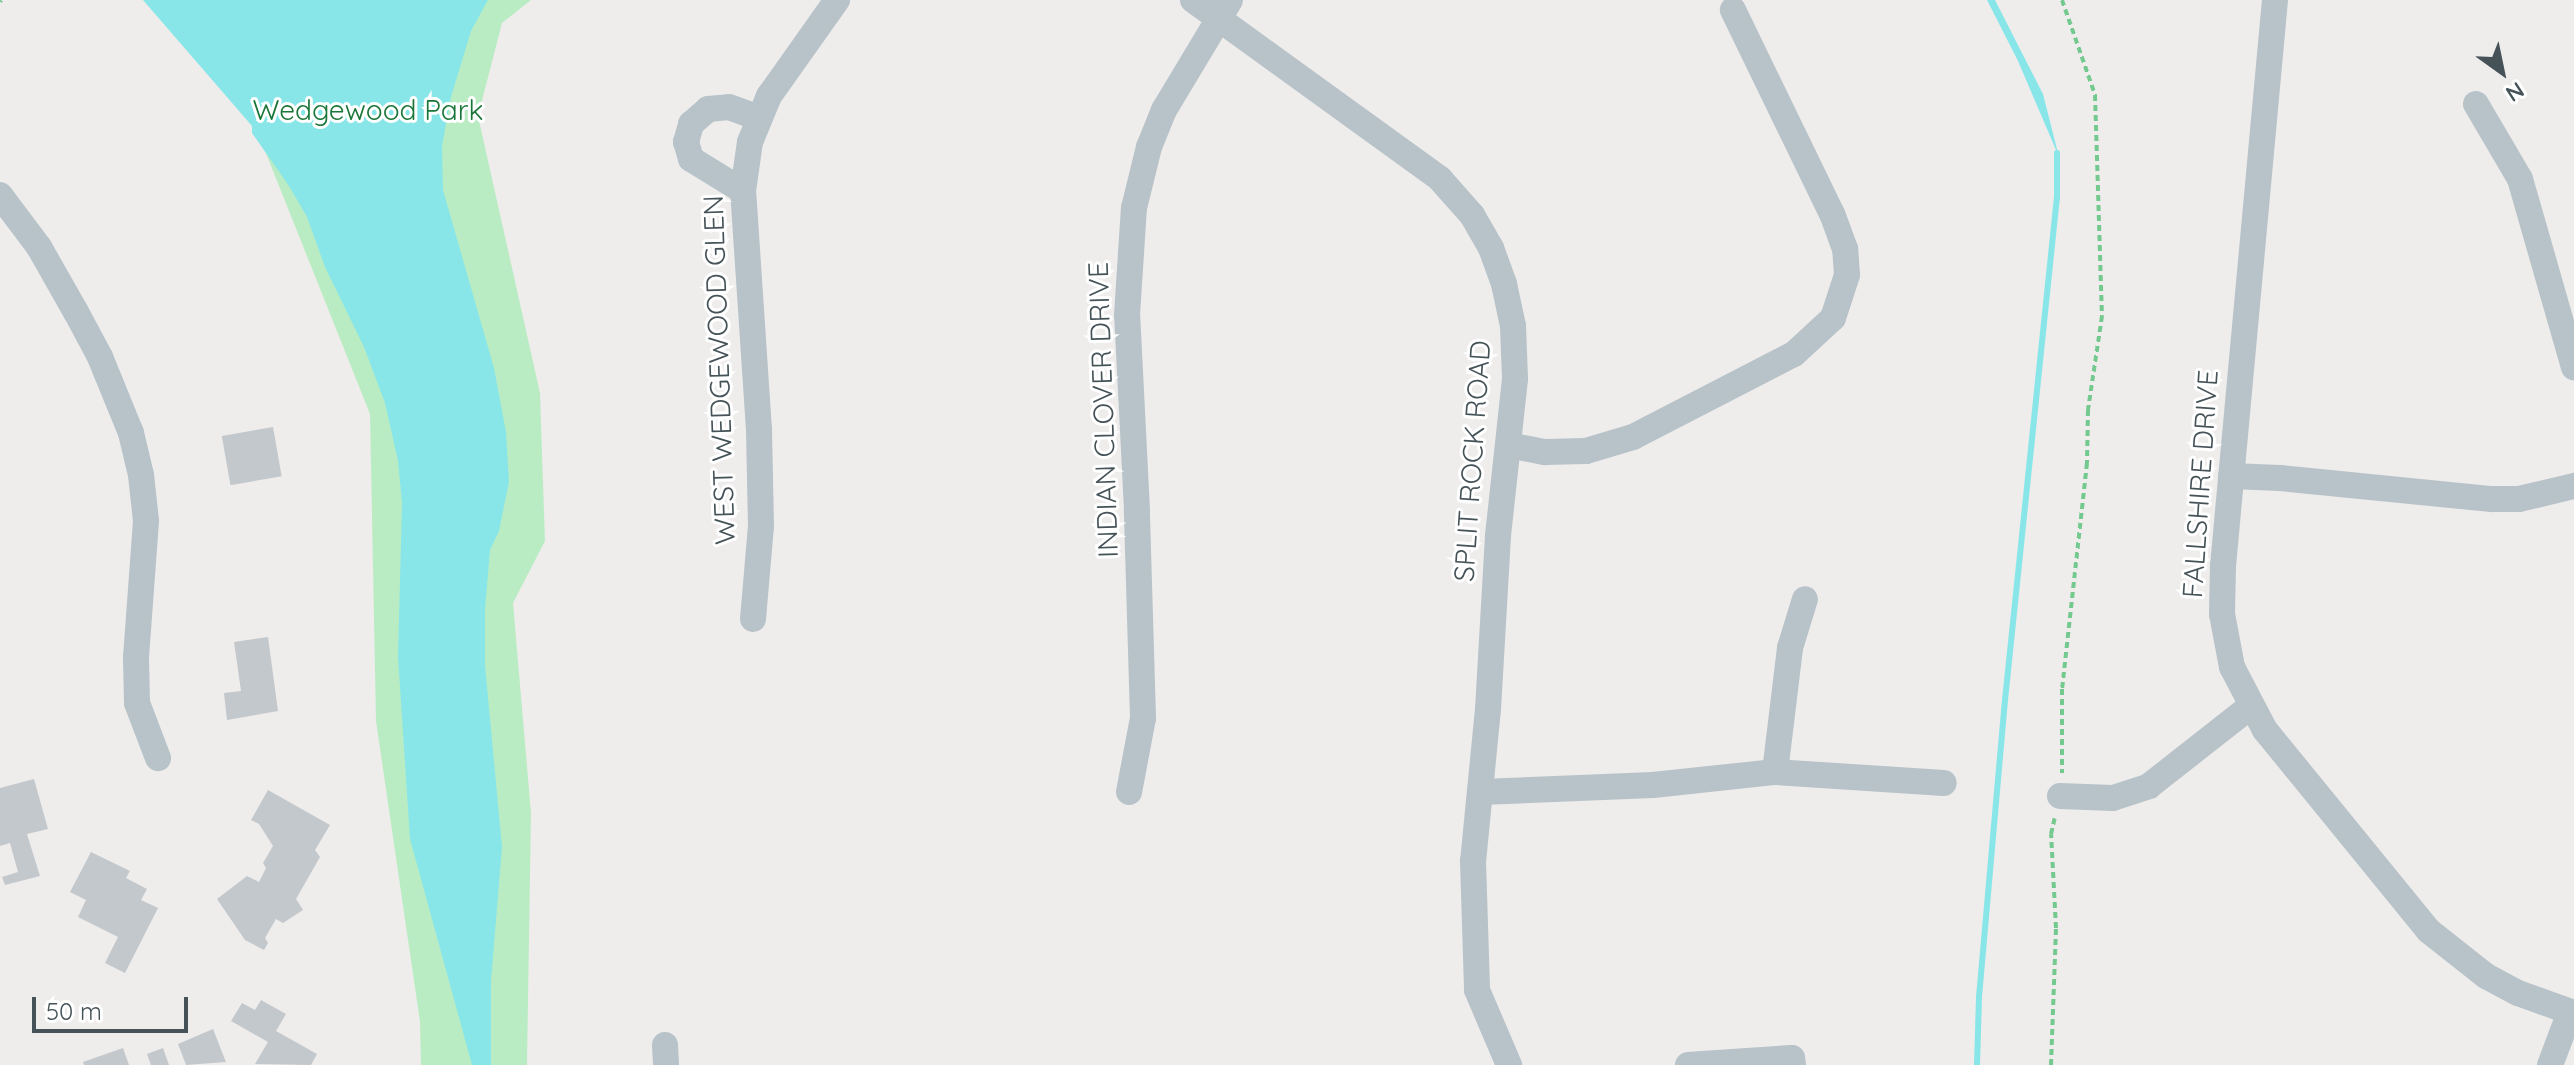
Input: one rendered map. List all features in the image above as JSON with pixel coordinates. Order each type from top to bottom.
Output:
[{"type":"street","name":"WEST WEDGEWOOD GLEN","points":[[753,619],[761,526],[759,430],[743,191],[750,142],[759,118],[788,64],[837,0]]},
{"type":"street","name":"SPLIT ROCK ROAD","points":[[1193,0],[1225,9],[1440,179],[1472,215],[1491,248],[1513,326],[1515,379],[1473,861],[1477,990],[1509,1065]]},
{"type":"street","name":"FALLSHIRE DRIVE","points":[[2275,0],[2231,476],[2222,614],[2232,667],[2265,730],[2429,931],[2486,976],[2572,1013]]},
{"type":"street","name":"INDIAN CLOVER DRIVE","points":[[1129,792],[1143,718],[1127,315],[1134,208],[1149,147],[1164,110],[1186,68],[1225,9]]},
{"type":"street","points":[[1508,445],[1545,452],[1586,451],[1633,437],[1794,354],[1833,318],[1847,275],[1845,249],[1832,214],[1733,10]]},
{"type":"street","points":[[2476,104],[2520,179],[2574,367]]},
{"type":"street","points":[[743,191],[691,159],[686,142],[691,124],[708,109],[729,107],[759,118]]},
{"type":"street","points":[[2,203],[39,247],[76,312],[100,357],[131,433],[141,475],[146,521],[136,658],[137,703],[158,758]]},
{"type":"street","points":[[2231,476],[2492,499],[2519,499],[2574,486]]},
{"type":"street","points":[[1775,772],[1790,648],[1805,599]]},
{"type":"street","points":[[2060,796],[2113,798],[2149,786],[2251,706]]},
{"type":"street","points":[[1480,792],[1653,785],[1775,772],[1944,783]]},
{"type":"street","points":[[2550,1065],[2572,1013]]},
{"type":"street","points":[[1688,1065],[1792,1058],[1793,1065]]},
{"type":"path","points":[[2051,1065],[2056,928],[2051,834],[2064,759],[2062,689],[2087,463],[2088,410],[2102,316],[2095,95],[2062,0]]},
{"type":"green space","name":"Wedgewood Park","points":[[195,0],[531,0],[502,23],[478,116],[540,393],[545,541],[513,603],[531,813],[527,1065],[421,1065],[420,1022],[376,721],[370,414],[220,38]]},
{"type":"water","name":"Wedgewood Park","points":[[143,0],[488,0],[471,31],[451,97],[442,146],[443,190],[494,368],[506,432],[509,482],[499,531],[490,550],[485,610],[485,665],[502,847],[491,981],[491,1065],[472,1065],[410,839],[398,657],[402,503],[398,461],[385,403],[364,347],[325,267],[307,217],[289,186],[252,133],[252,126]]},
{"type":"water","points":[[1987,0],[1995,0],[2043,94],[2059,157],[2018,61]]},
{"type":"building","points":[[273,427],[282,476],[230,485],[222,436]]},
{"type":"building","points":[[268,637],[278,711],[227,720],[224,693],[241,691],[234,642]]},
{"type":"building","points":[[34,779],[48,829],[27,834],[40,876],[5,885],[2,877],[18,872],[10,843],[0,846],[0,788]]},
{"type":"building","points":[[268,790],[330,825],[315,850],[320,857],[296,899],[303,910],[283,923],[276,919],[265,938],[268,943],[264,950],[245,940],[217,899],[247,876],[259,882],[266,868],[263,863],[273,846],[259,824],[251,820]]},
{"type":"building","points":[[91,852],[130,871],[126,878],[147,889],[141,900],[158,908],[125,973],[105,963],[118,937],[78,917],[86,900],[70,892]]},
{"type":"building","points":[[261,1000],[286,1014],[276,1031],[317,1054],[311,1065],[255,1064],[268,1042],[231,1021],[242,1003],[255,1010]]},
{"type":"building","points":[[213,1029],[226,1062],[186,1065],[178,1044]]},
{"type":"building","points":[[123,1048],[129,1065],[84,1065],[83,1062]]},
{"type":"building","points":[[163,1048],[169,1065],[151,1065],[147,1054]]},
{"type":"waterway","points":[[1977,1065],[1979,997],[2005,700],[2057,197],[2057,153]]}]
